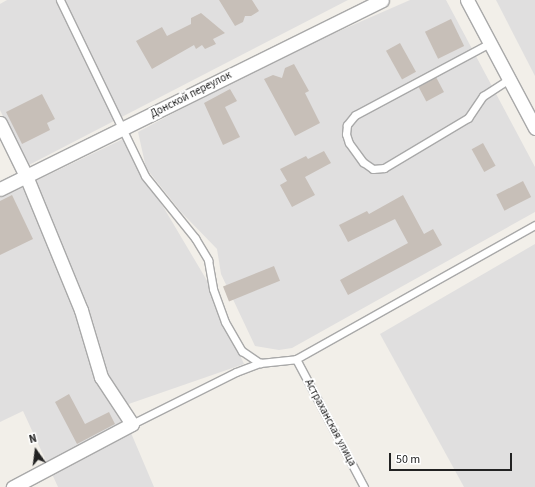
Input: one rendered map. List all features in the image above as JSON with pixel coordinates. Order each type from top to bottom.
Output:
[{"type":"street","name":"Донской переулок","points":[[0,189],[123,130],[382,0]]},
{"type":"street","points":[[467,0],[535,128]]},
{"type":"street","points":[[0,123],[26,176],[81,310],[101,378],[132,424],[13,487]]},
{"type":"lane","points":[[60,0],[144,176],[195,238],[208,260],[213,289],[228,328],[242,351],[260,363]]},
{"type":"lane","points":[[490,43],[355,115],[347,125],[346,134],[349,143],[363,162],[373,169],[384,168],[468,118],[484,96],[509,79]]},
{"type":"lane","points":[[132,424],[236,372],[260,363],[296,360],[535,225]]},
{"type":"lane","name":"Астраханская улица","points":[[296,360],[364,487]]},
{"type":"shaded area","points":[[7,0],[348,0],[27,166],[0,110],[0,4]]},
{"type":"shaded area","points":[[410,0],[446,0],[535,167],[535,212],[292,348],[279,350],[255,346],[221,274],[217,249],[181,212],[146,168],[138,132],[273,60]]},
{"type":"shaded area","points":[[496,0],[535,0],[535,76]]},
{"type":"shaded area","points":[[123,139],[209,284],[244,364],[120,407],[154,487],[58,487],[23,411],[0,422],[0,198]]},
{"type":"shaded area","points":[[535,244],[535,487],[464,487],[380,334]]},
{"type":"building","points":[[219,0],[252,0],[259,11],[251,16],[245,16],[243,22],[235,26]]},
{"type":"building","points":[[201,13],[225,33],[213,39],[216,44],[205,49],[202,45],[196,49],[194,45],[152,69],[136,41],[162,27],[167,36],[191,24],[191,18]]},
{"type":"building","points":[[451,19],[464,46],[438,59],[425,32]]},
{"type":"building","points":[[400,43],[416,72],[402,80],[386,51]]},
{"type":"building","points":[[294,64],[309,91],[305,93],[320,123],[295,136],[264,79],[273,75],[282,78],[285,68]]},
{"type":"building","points":[[436,77],[444,92],[426,101],[418,86]]},
{"type":"building","points":[[230,89],[237,101],[225,107],[240,137],[223,145],[204,103]]},
{"type":"building","points":[[42,94],[55,119],[47,123],[50,130],[22,144],[6,112]]},
{"type":"building","points":[[483,143],[496,166],[484,172],[472,149]]},
{"type":"building","points":[[324,151],[331,163],[305,177],[315,195],[292,207],[280,185],[287,181],[280,169],[306,156],[308,159]]},
{"type":"building","points":[[523,181],[531,197],[504,211],[496,195]]},
{"type":"building","points":[[12,195],[33,239],[0,255],[0,201]]},
{"type":"building","points":[[403,195],[424,234],[433,229],[442,245],[348,295],[340,280],[408,243],[395,219],[348,242],[339,225],[367,211],[369,214]]},
{"type":"building","points":[[274,266],[280,281],[229,301],[223,287]]},
{"type":"building","points":[[69,394],[85,424],[109,412],[115,424],[77,444],[55,402]]}]
